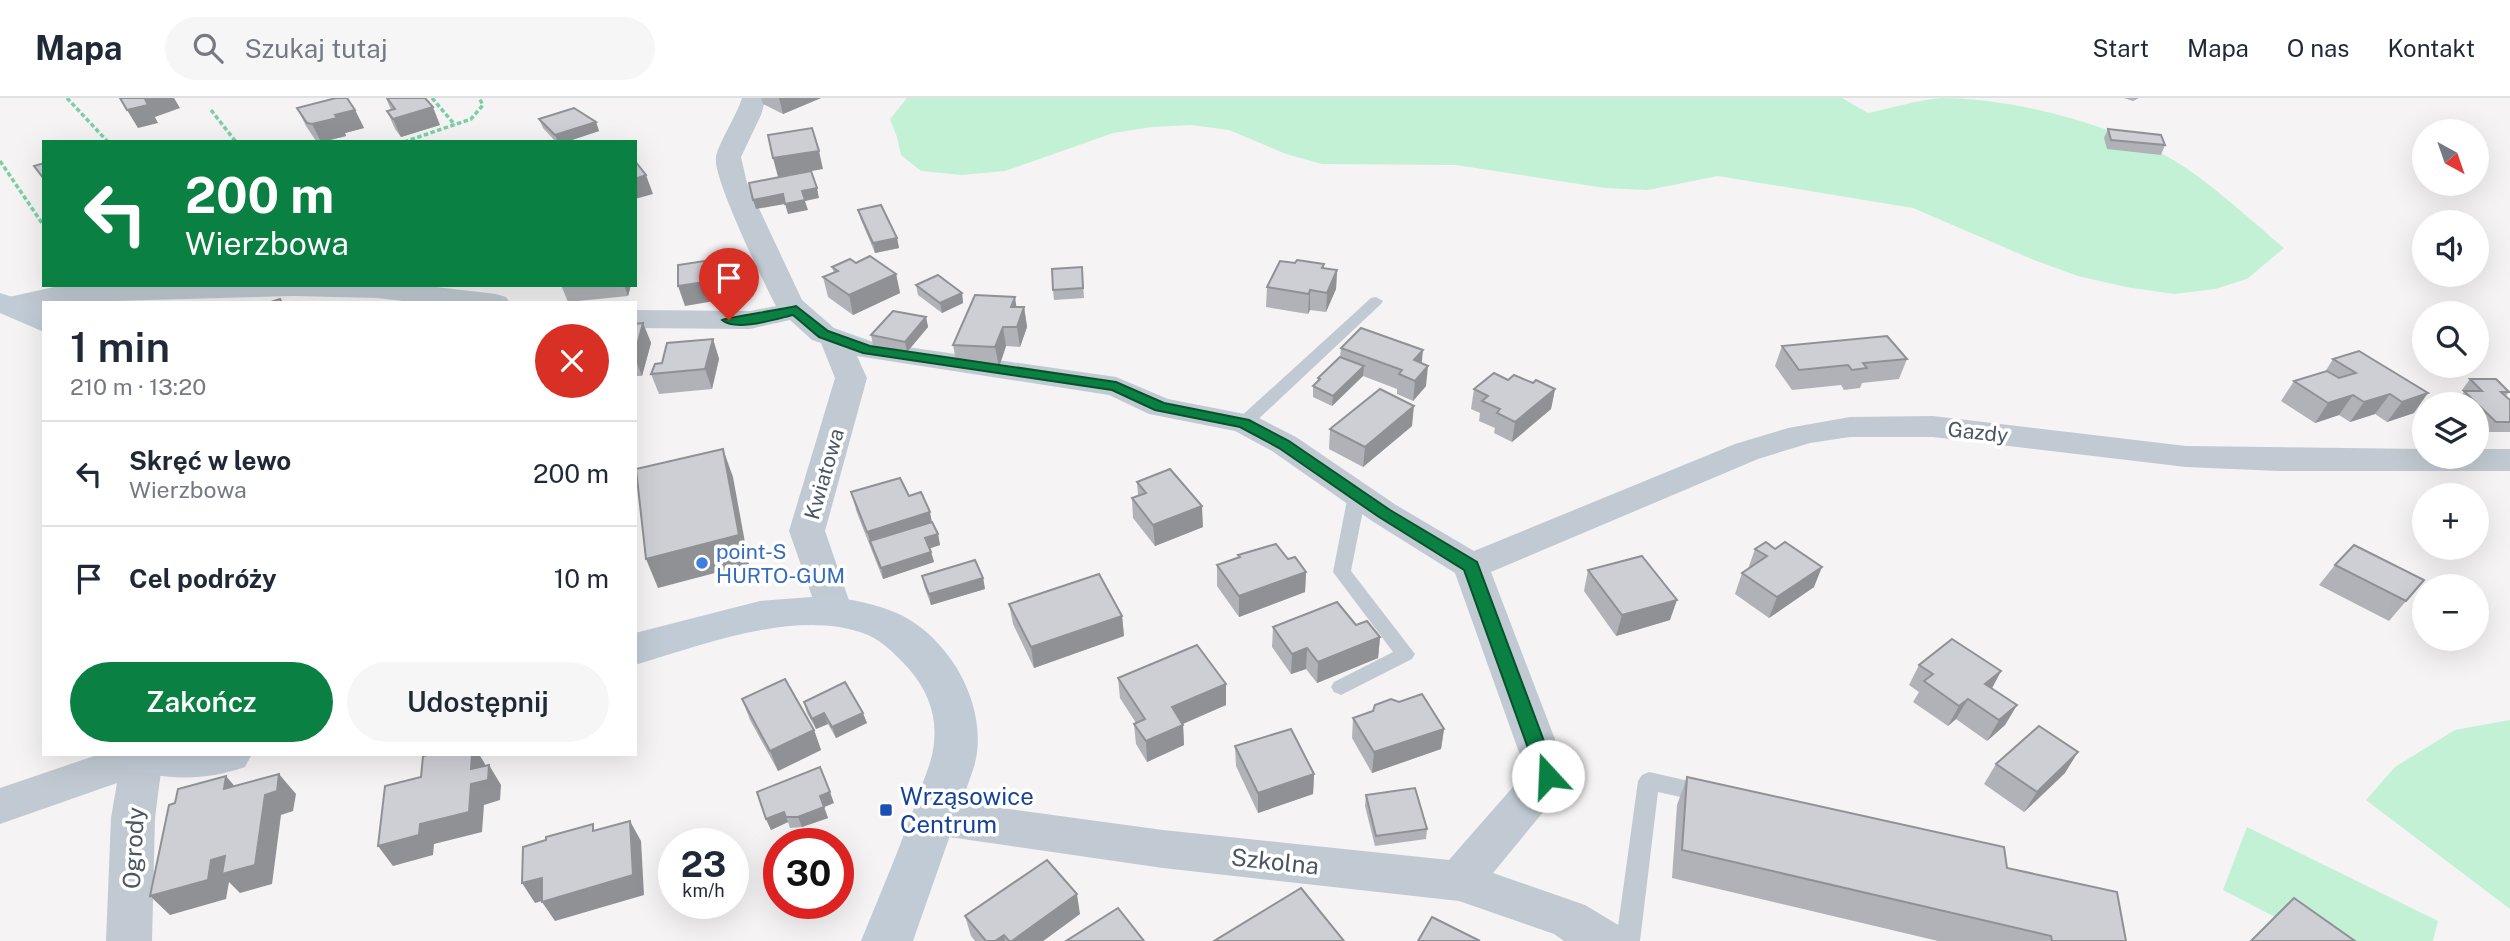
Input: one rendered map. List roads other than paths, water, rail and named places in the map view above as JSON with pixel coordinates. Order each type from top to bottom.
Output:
[{"type":"street","points":[[754,98],[749,115],[727,157],[734,183],[789,304],[823,334],[868,350],[934,362],[1116,387],[1160,407],[1244,423],[1284,444],[1357,495],[1471,566],[1548,776],[1459,881]]},
{"type":"street","points":[[5,304],[60,294],[294,287],[377,289],[479,301]]},
{"type":"street","points":[[5,304],[32,313],[42,320]]},
{"type":"street","points":[[637,319],[750,320],[796,310]]},
{"type":"street","name":"Kwiatowa","points":[[833,337],[851,378],[807,531],[834,611]]},
{"type":"street","name":"Gazdy","points":[[1471,566],[1564,531],[1760,446],[1812,432],[1862,427],[1939,428],[2141,453],[2261,461],[2510,460]]},
{"type":"street","points":[[637,648],[775,614],[834,611],[868,619],[895,631],[930,666],[948,694],[957,719],[957,744],[935,817],[887,941]]},
{"type":"street","points":[[0,806],[60,787],[138,756]]},
{"type":"street","name":"Ogrody","points":[[129,941],[133,818],[141,756]]},
{"type":"street","points":[[154,756],[195,759],[215,756]]},
{"type":"street","name":"Szkolna","points":[[935,817],[1163,849],[1459,881],[1569,919],[1604,941]]},
{"type":"lane","points":[[1244,423],[1376,301]]},
{"type":"lane","points":[[1341,687],[1405,654],[1342,572],[1357,495]]},
{"type":"lane","points":[[1628,941],[1648,781],[1730,799]]},
{"type":"place","name":"point-S HURTO-GUM","points":[[702,563]]},
{"type":"place","name":"Wrząsowice Centrum","points":[[886,810]]}]
